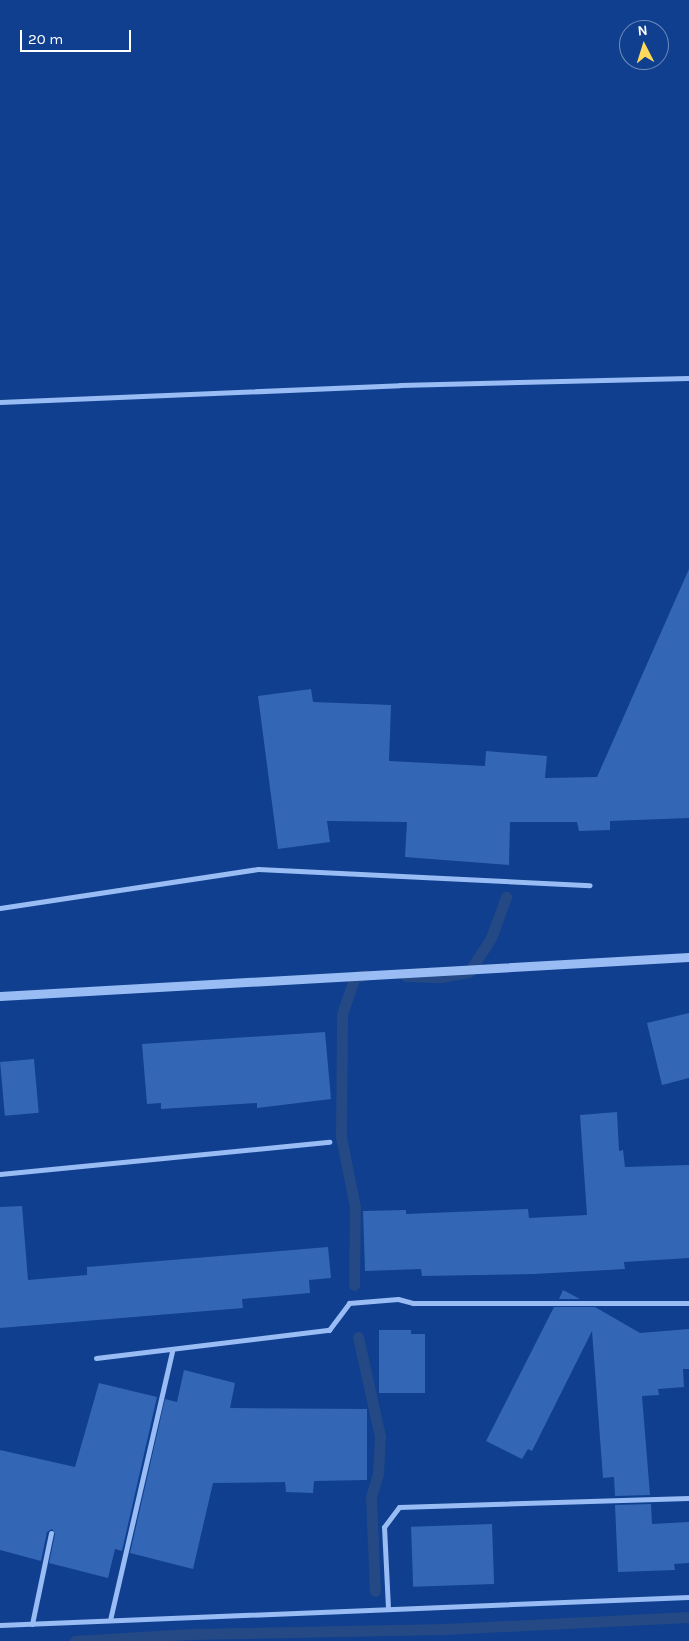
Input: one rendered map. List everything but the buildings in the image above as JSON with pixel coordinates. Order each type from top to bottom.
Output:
[{"type":"street","points":[[0,402],[380,386],[689,378]]},
{"type":"street","points":[[0,908],[258,869],[590,885]]},
{"type":"street","points":[[0,996],[689,957]]},
{"type":"street","points":[[0,1174],[329,1142]]},
{"type":"street","points":[[96,1358],[172,1351],[206,1342],[290,1336],[329,1330],[349,1304],[398,1299],[413,1304],[689,1303]]},
{"type":"street","points":[[110,1620],[172,1351]]},
{"type":"street","points":[[388,1608],[384,1526],[399,1507],[689,1498]]},
{"type":"street","points":[[32,1624],[51,1533]]},
{"type":"street","points":[[0,1625],[689,1597]]},
{"type":"waterway","points":[[406,976],[441,977],[469,972],[491,938],[506,897]]},
{"type":"waterway","points":[[354,1285],[355,1207],[341,1137],[342,1014],[355,977],[365,975]]},
{"type":"waterway","points":[[358,1337],[380,1436],[378,1474],[371,1497],[375,1591]]},
{"type":"waterway","points":[[75,1641],[190,1634],[445,1629],[689,1617]]}]
